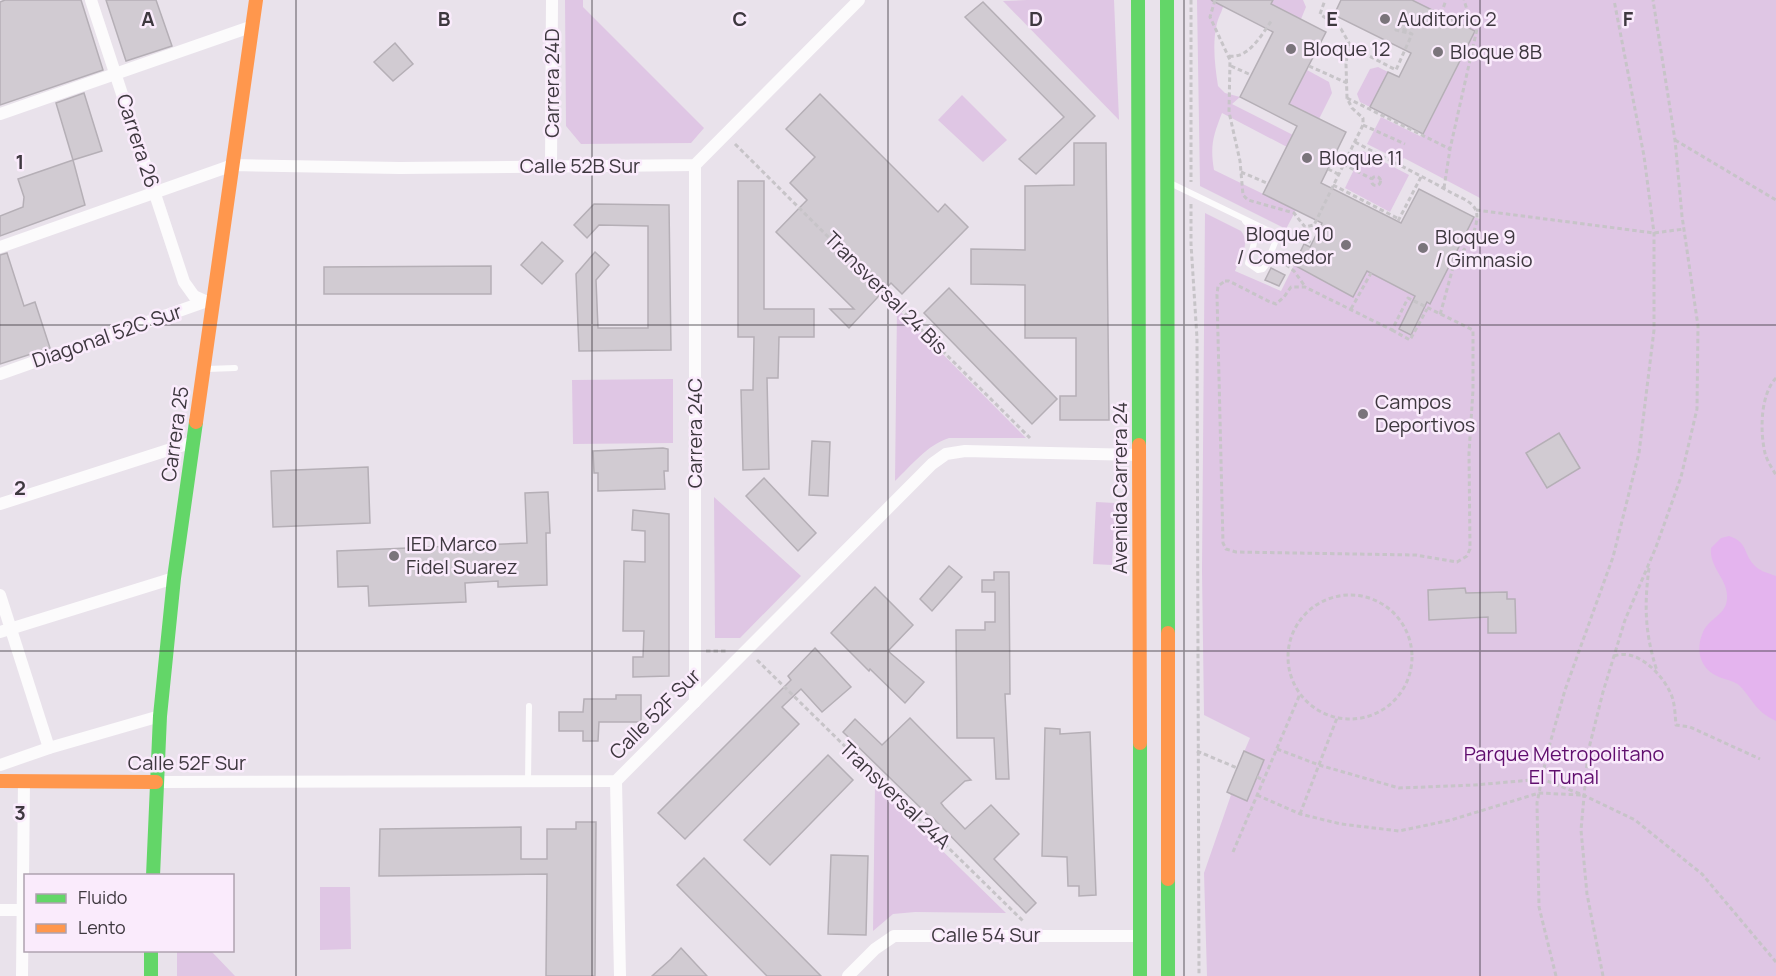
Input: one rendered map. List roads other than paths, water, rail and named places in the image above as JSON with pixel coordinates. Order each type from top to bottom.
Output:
[{"type":"main road","name":"Carrera 25","points":[[153,874],[160,716],[174,578],[204,369],[209,300],[233,165],[256,0]]},
{"type":"main road","name":"Avenida Carrera 24","points":[[1138,0],[1140,976]]},
{"type":"main road","points":[[1167,0],[1168,976]]},
{"type":"main road","name":"Calle 52F Sur","points":[[0,781],[156,782]]},
{"type":"main road","points":[[151,952],[151,976]]},
{"type":"street","name":"Carrera 26","points":[[91,0],[184,282],[194,296],[209,300]]},
{"type":"street","name":"Carrera 24D","points":[[551,166],[552,0]]},
{"type":"street","points":[[695,165],[859,0]]},
{"type":"street","points":[[0,114],[253,26]]},
{"type":"street","points":[[0,247],[233,165]]},
{"type":"street","name":"Calle 52B Sur","points":[[233,165],[399,168],[695,165]]},
{"type":"street","name":"Carrera 24C","points":[[695,165],[695,702]]},
{"type":"street","name":"Carrera 26","points":[[179,310],[183,301],[184,282]]},
{"type":"street","name":"Diagonal 52C Sur","points":[[0,374],[209,300]]},
{"type":"street","points":[[0,504],[193,442]]},
{"type":"street","name":"Calle 52F Sur","points":[[156,782],[616,781],[695,702],[749,653],[932,464],[946,454],[965,451],[1139,455]]},
{"type":"street","points":[[5,630],[174,578]]},
{"type":"street","points":[[0,595],[5,630],[49,748]]},
{"type":"street","points":[[0,765],[49,748],[160,716]]},
{"type":"street","points":[[22,976],[24,781]]},
{"type":"street","points":[[616,781],[620,976]]},
{"type":"street","points":[[0,910],[24,910]]},
{"type":"street","name":"Calle 54 Sur","points":[[848,976],[875,949],[894,936],[1140,936]]},
{"type":"lane","points":[[1167,182],[1286,239]]},
{"type":"lane","points":[[1240,217],[1252,228],[1255,236],[1249,261],[1251,267],[1258,270],[1263,269],[1278,235]]},
{"type":"lane","points":[[204,369],[235,368]]},
{"type":"lane","points":[[528,781],[529,706]]},
{"type":"place","name":"Auditorio 2","points":[[1385,19]]},
{"type":"place","name":"Bloque 12","points":[[1291,49]]},
{"type":"place","name":"Bloque 8B","points":[[1438,52]]},
{"type":"place","name":"Bloque 11","points":[[1307,158]]},
{"type":"place","name":"Bloque 10 / Comedor","points":[[1346,245]]},
{"type":"place","name":"Bloque 9 / Gimnasio","points":[[1423,248]]},
{"type":"place","name":"Campos Deportivos","points":[[1363,414]]},
{"type":"place","name":"IED Marco Fidel Suarez","points":[[394,556]]},
{"type":"park label","name":"Parque Metropolitano El Tunal","points":[[1564,766]]}]
